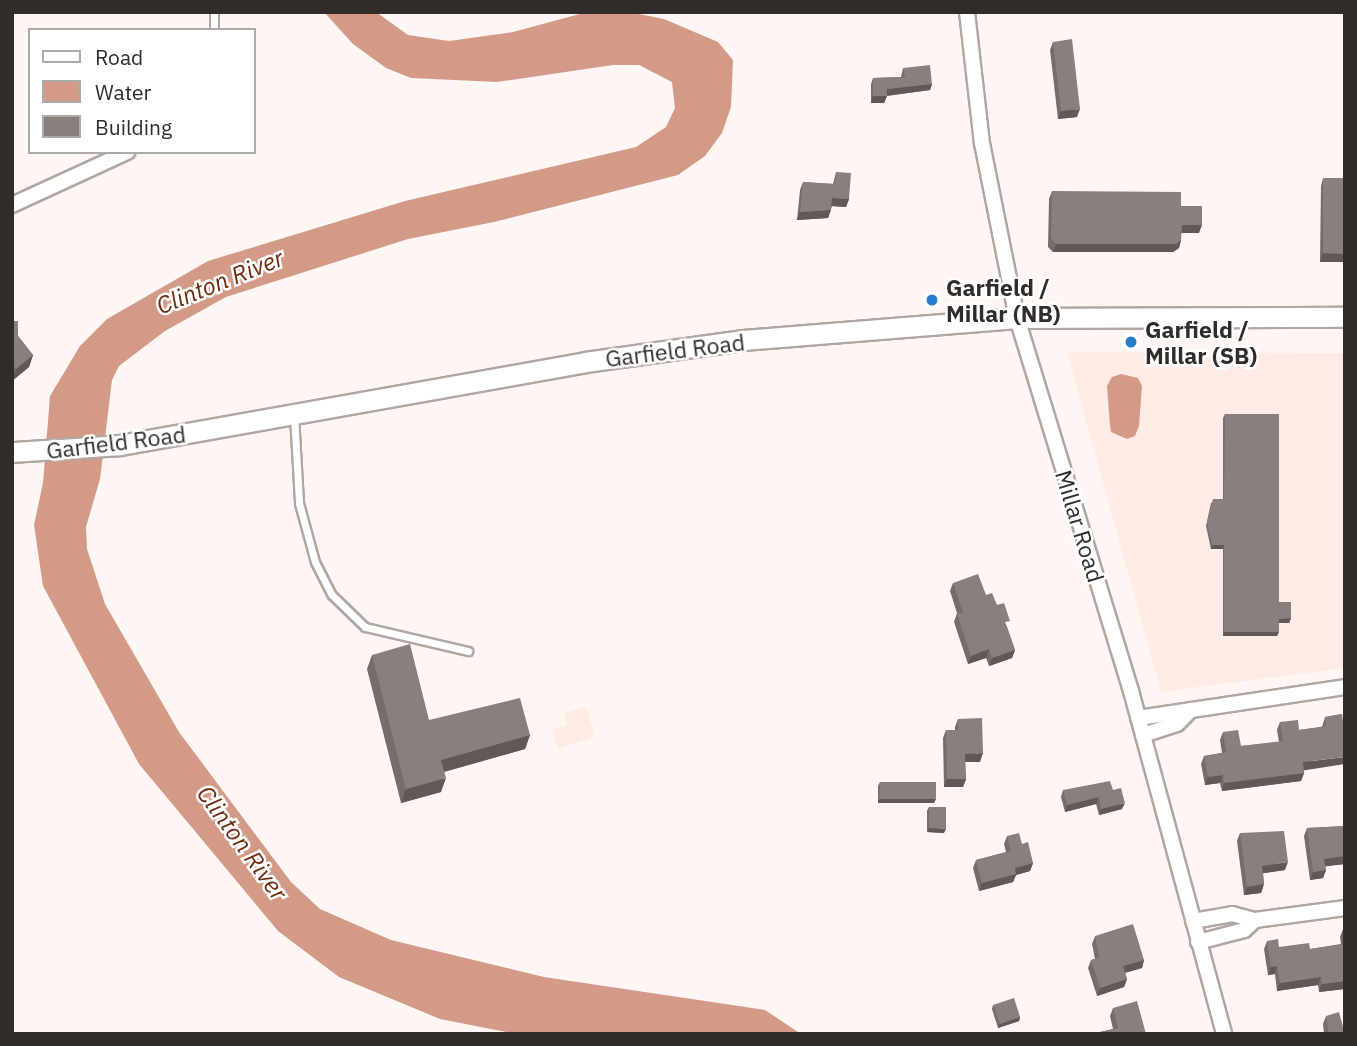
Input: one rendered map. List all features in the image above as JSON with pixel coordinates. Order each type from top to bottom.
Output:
[{"type":"main road","name":"Garfield Road","points":[[16,452],[120,446],[662,351],[1017,318],[1345,317]]},
{"type":"street","name":"Millar Road","points":[[967,12],[982,143],[1017,318],[1143,735],[1224,1034]]},
{"type":"street","points":[[12,205],[123,154]]},
{"type":"street","points":[[1138,718],[1177,709],[1191,710],[1345,687]]},
{"type":"street","points":[[1143,735],[1177,724],[1191,710]]},
{"type":"street","points":[[1193,921],[1232,914],[1255,920],[1345,908]]},
{"type":"street","points":[[1198,942],[1244,930],[1255,920]]},
{"type":"lane","points":[[294,415],[299,503],[315,562],[332,595],[365,627],[467,651]]},
{"type":"shaded area","points":[[1067,352],[1345,353],[1345,668],[1161,692]]},
{"type":"shaded area","points":[[586,706],[595,737],[558,749],[552,730],[567,725],[564,713]]},
{"type":"water","name":"Clinton River","points":[[324,12],[376,12],[408,35],[449,41],[513,32],[587,12],[629,12],[664,19],[718,42],[733,60],[731,107],[722,133],[705,156],[678,175],[494,222],[408,239],[226,297],[165,331],[119,366],[112,380],[100,479],[86,527],[87,549],[105,604],[179,732],[291,882],[320,909],[391,940],[544,977],[765,1010],[801,1034],[517,1034],[440,1019],[339,977],[278,931],[139,764],[43,586],[34,525],[43,483],[50,396],[80,346],[107,319],[208,261],[405,201],[636,147],[666,127],[675,108],[672,82],[639,65],[613,65],[497,82],[411,78],[386,68],[353,44]]},
{"type":"water","points":[[1121,374],[1138,378],[1142,386],[1139,426],[1135,436],[1127,439],[1111,432],[1110,425],[1107,386],[1112,377]]},
{"type":"building","points":[[1072,39],[1080,109],[1061,111],[1053,42]]},
{"type":"building","points":[[930,65],[932,84],[887,89],[887,96],[873,96],[873,78],[905,77],[903,68]]},
{"type":"building","points":[[836,172],[851,173],[849,199],[832,198],[831,210],[800,212],[803,182],[835,184]]},
{"type":"building","points":[[1323,178],[1345,178],[1345,254],[1323,253]]},
{"type":"building","points":[[1052,191],[1181,192],[1181,206],[1202,206],[1202,225],[1182,225],[1181,240],[1176,244],[1056,244],[1051,239]]},
{"type":"building","points":[[12,321],[18,321],[18,336],[33,355],[16,369],[12,365]]},
{"type":"building","points":[[1225,414],[1279,414],[1279,602],[1291,602],[1291,618],[1279,619],[1279,632],[1224,632],[1224,545],[1212,545],[1207,522],[1213,499],[1224,499]]},
{"type":"building","points":[[978,574],[986,595],[992,593],[997,605],[1004,603],[1010,621],[1005,622],[1015,650],[992,658],[989,649],[971,656],[957,614],[963,612],[953,583]]},
{"type":"building","points":[[410,644],[429,720],[520,698],[530,735],[441,760],[446,778],[406,789],[372,655]]},
{"type":"building","points":[[1342,714],[1345,757],[1303,762],[1304,773],[1224,783],[1223,775],[1208,777],[1204,756],[1226,752],[1223,732],[1238,730],[1241,746],[1283,741],[1280,722],[1298,720],[1299,730],[1326,726],[1325,717]]},
{"type":"building","points":[[982,718],[983,753],[965,754],[966,779],[947,779],[946,730],[958,730],[958,719]]},
{"type":"building","points":[[1110,781],[1113,790],[1121,788],[1125,803],[1101,809],[1099,797],[1067,805],[1063,790]]},
{"type":"building","points":[[880,782],[936,782],[936,799],[879,799]]},
{"type":"building","points":[[929,807],[946,807],[946,829],[929,828]]},
{"type":"building","points":[[1345,826],[1345,856],[1324,859],[1326,870],[1313,872],[1307,828]]},
{"type":"building","points":[[1284,831],[1288,862],[1262,866],[1264,884],[1247,887],[1240,833]]},
{"type":"building","points":[[1019,833],[1022,844],[1028,842],[1033,863],[1015,868],[1016,874],[982,883],[976,860],[1011,851],[1007,836]]},
{"type":"building","points":[[1133,924],[1144,960],[1123,966],[1127,979],[1100,988],[1091,960],[1099,958],[1095,936]]},
{"type":"building","points":[[1278,939],[1279,947],[1309,943],[1310,949],[1345,944],[1345,981],[1322,984],[1321,977],[1280,983],[1277,966],[1271,967],[1267,941]]},
{"type":"building","points":[[1014,998],[1020,1017],[1000,1024],[993,1005]]},
{"type":"building","points":[[1137,1001],[1146,1034],[1101,1034],[1100,1032],[1118,1028],[1113,1008]]},
{"type":"building","points":[[1339,1012],[1345,1034],[1329,1034],[1326,1016]]},
{"type":"place","name":"Garfield / Millar (NB)","points":[[932,300]]},
{"type":"place","name":"Garfield / Millar (SB)","points":[[1131,342]]}]
